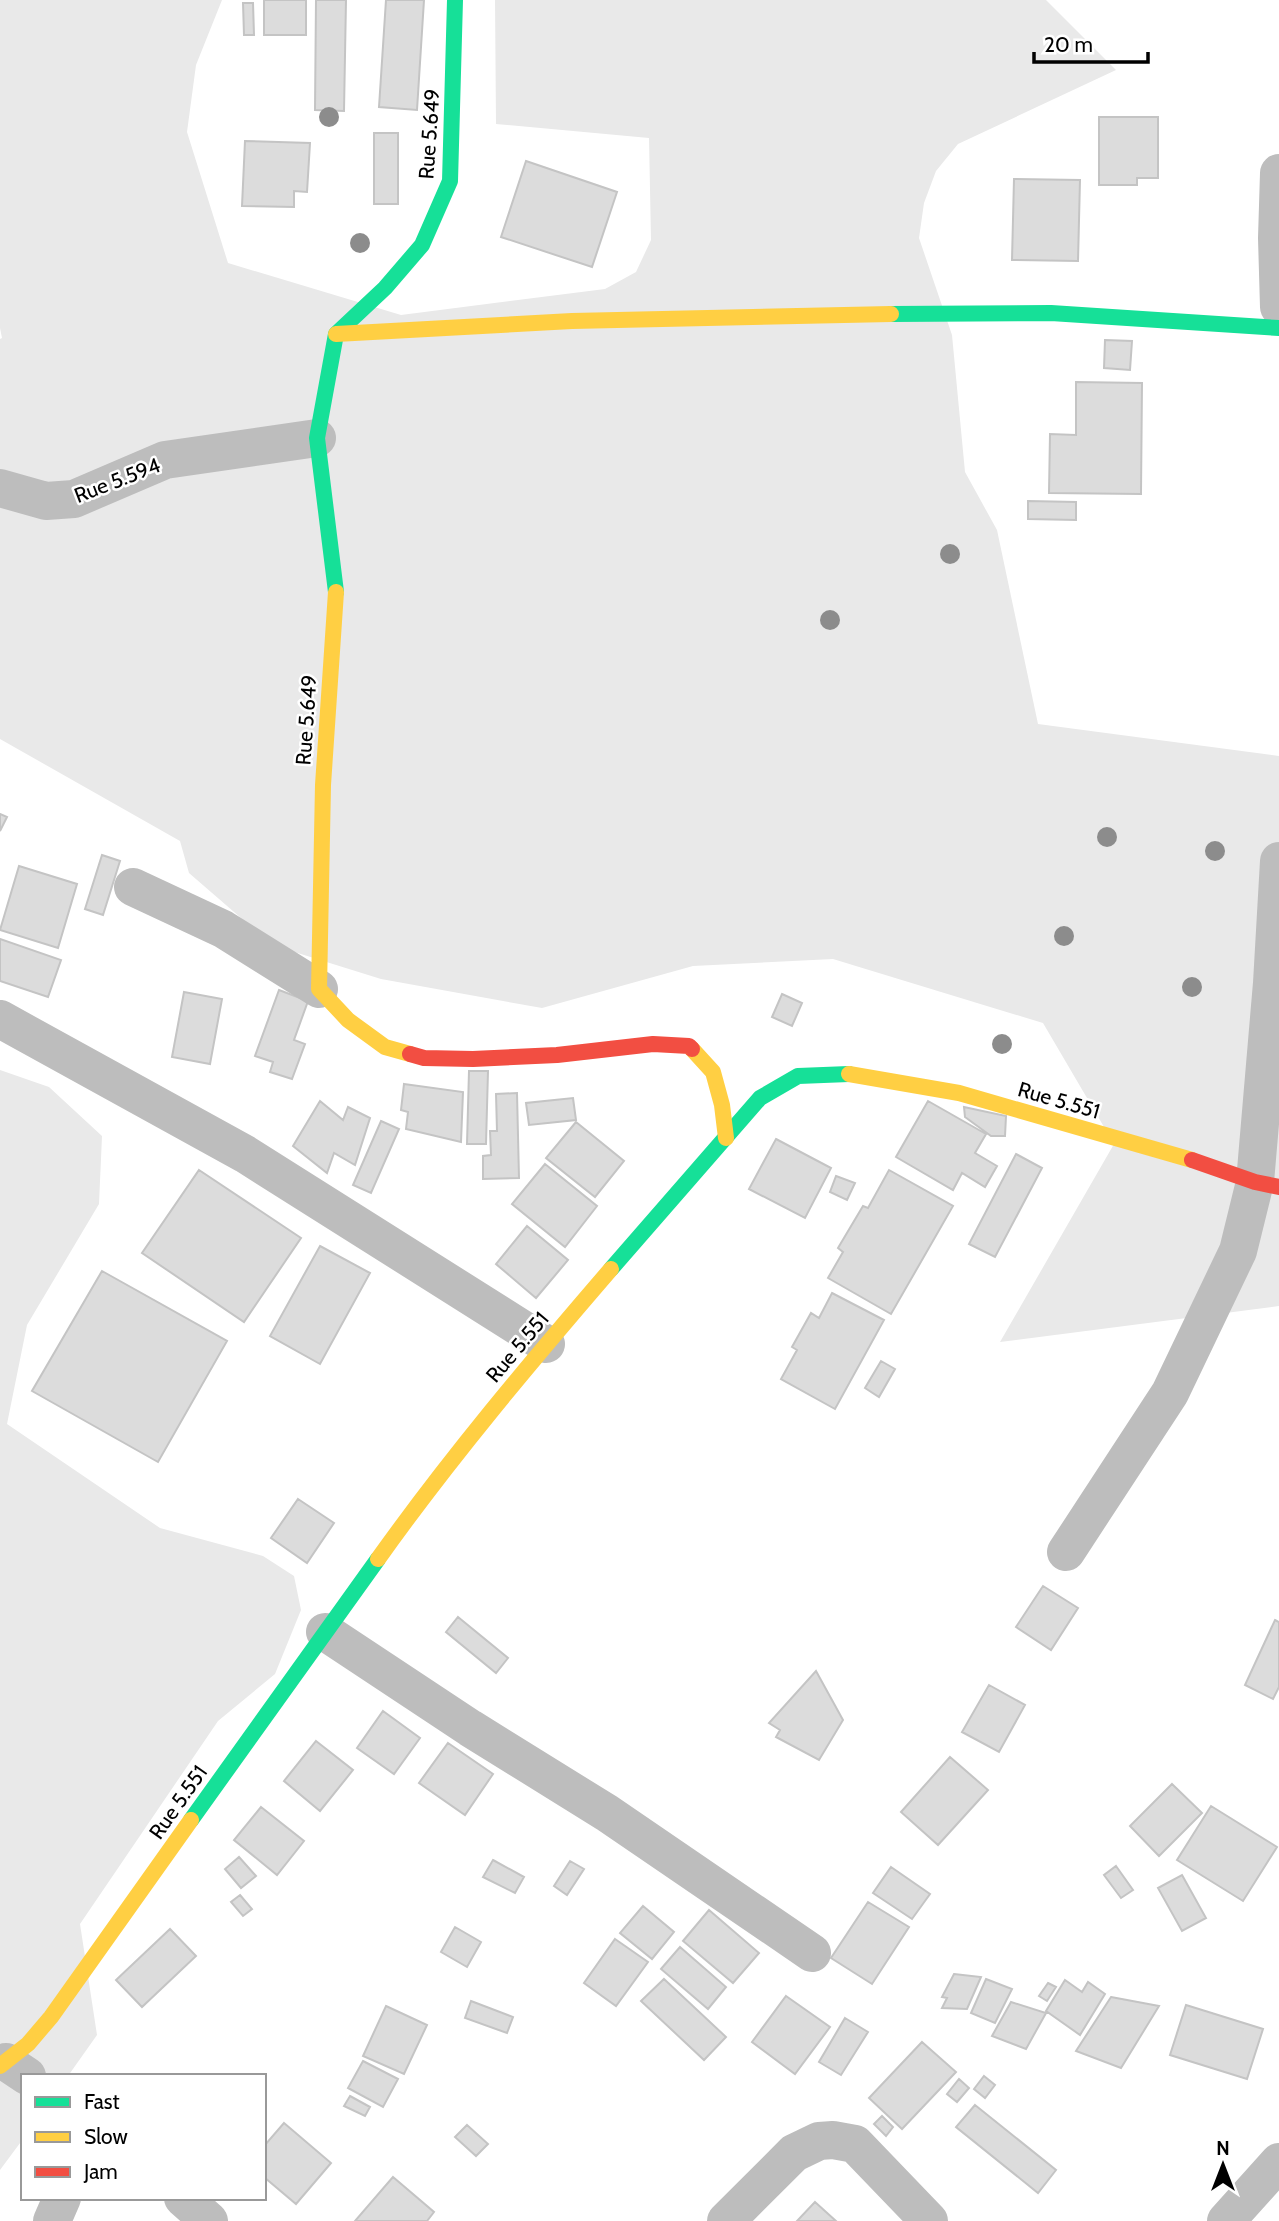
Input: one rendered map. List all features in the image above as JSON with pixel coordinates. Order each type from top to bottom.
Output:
[{"type":"street","name":"Rue 5.649","points":[[319,989],[323,785],[336,594],[317,438],[336,334],[385,288],[422,245],[450,181],[455,0]]},
{"type":"street","points":[[1279,173],[1279,307]]},
{"type":"street","points":[[336,334],[572,321],[876,314],[1051,313],[1279,328]]},
{"type":"street","name":"Rue 5.594","points":[[0,488],[46,501],[74,499],[165,460],[317,438]]},
{"type":"street","points":[[1066,1552],[1170,1394],[1267,1185],[1272,983],[1279,861]]},
{"type":"street","points":[[133,887],[223,929],[319,989],[348,1020],[385,1047],[424,1058],[473,1059],[557,1055],[653,1044],[689,1046],[713,1072],[722,1105],[726,1138]]},
{"type":"street","points":[[0,1019],[245,1154],[547,1344]]},
{"type":"street","name":"Rue 5.551","points":[[11,2068],[51,2017],[419,1501],[547,1344],[761,1098],[799,1076],[850,1074],[959,1093],[1174,1154],[1267,1185]]},
{"type":"street","points":[[325,1632],[470,1728],[607,1813],[812,1953]]},
{"type":"street","points":[[726,2221],[794,2153],[819,2141],[833,2140],[855,2144],[929,2221]]},
{"type":"street","points":[[1226,2221],[1279,2162]]},
{"type":"street","points":[[52,2221],[61,2200]]},
{"type":"street","points":[[185,2200],[209,2221]]},
{"type":"shaded area","points":[[0,0],[222,0],[196,65],[187,132],[228,263],[401,315],[605,289],[636,272],[651,240],[649,138],[496,124],[495,0],[1046,0],[1116,70],[958,144],[936,171],[924,203],[919,238],[952,335],[965,472],[997,530],[1038,724],[1279,756],[1279,1306],[1000,1342],[1114,1144],[1043,1023],[833,959],[693,966],[542,1008],[381,979],[272,945],[189,873],[180,841],[0,739]]},
{"type":"shaded area","points":[[0,1070],[49,1087],[102,1136],[99,1204],[27,1325],[7,1424],[160,1528],[263,1556],[294,1576],[301,1610],[275,1674],[218,1721],[80,1924],[97,2035],[69,2074],[21,2074],[21,2142],[0,2170]]},
{"type":"building","points":[[264,0],[306,0],[306,35],[264,35]]},
{"type":"building","points":[[316,0],[346,0],[344,111],[315,110]]},
{"type":"building","points":[[386,0],[424,0],[417,110],[379,107]]},
{"type":"building","points":[[243,3],[253,3],[254,35],[244,35]]},
{"type":"building","points":[[1099,117],[1158,117],[1158,178],[1137,178],[1137,185],[1099,185]]},
{"type":"building","points":[[374,133],[398,133],[398,204],[374,204]]},
{"type":"building","points":[[245,141],[310,143],[307,192],[294,191],[294,207],[242,206]]},
{"type":"building","points":[[526,161],[617,192],[592,267],[501,237]]},
{"type":"building","points":[[1014,179],[1080,180],[1078,261],[1012,260]]},
{"type":"building","points":[[1105,340],[1132,341],[1130,370],[1104,368]]},
{"type":"building","points":[[1076,382],[1142,383],[1141,494],[1049,493],[1050,434],[1076,435]]},
{"type":"building","points":[[1028,501],[1076,502],[1076,520],[1028,519]]},
{"type":"building","points":[[0,814],[7,817],[0,831]]},
{"type":"building","points":[[102,855],[120,861],[103,915],[85,909]]},
{"type":"building","points":[[19,866],[77,884],[58,948],[0,930]]},
{"type":"building","points":[[0,939],[61,960],[48,997],[0,981]]},
{"type":"building","points":[[279,990],[308,1001],[294,1040],[305,1044],[292,1079],[270,1072],[273,1062],[255,1056]]},
{"type":"building","points":[[184,992],[222,999],[210,1064],[172,1057]]},
{"type":"building","points":[[782,994],[802,1003],[792,1026],[772,1017]]},
{"type":"building","points":[[469,1071],[488,1071],[486,1144],[467,1144]]},
{"type":"building","points":[[404,1084],[463,1092],[461,1142],[406,1129],[408,1112],[401,1110]]},
{"type":"building","points":[[517,1093],[519,1178],[483,1179],[483,1156],[491,1155],[490,1131],[497,1131],[496,1094]]},
{"type":"building","points":[[573,1098],[576,1120],[529,1125],[526,1103]]},
{"type":"building","points":[[320,1101],[343,1120],[348,1107],[370,1118],[355,1165],[334,1153],[327,1173],[293,1146]]},
{"type":"building","points":[[928,1101],[986,1134],[975,1153],[997,1166],[985,1187],[962,1173],[953,1190],[896,1157]]},
{"type":"building","points":[[964,1107],[1006,1116],[1005,1136],[991,1136],[965,1117]]},
{"type":"building","points":[[381,1121],[399,1129],[371,1193],[353,1185]]},
{"type":"building","points":[[576,1122],[624,1161],[595,1197],[546,1158]]},
{"type":"building","points":[[776,1139],[831,1168],[805,1218],[749,1189]]},
{"type":"building","points":[[1016,1154],[1042,1168],[995,1257],[969,1244]]},
{"type":"building","points":[[545,1164],[597,1206],[565,1247],[512,1204]]},
{"type":"building","points":[[199,1170],[301,1238],[244,1322],[142,1253]]},
{"type":"building","points":[[889,1170],[953,1206],[891,1314],[828,1278],[843,1252],[838,1248],[863,1206],[868,1208]]},
{"type":"building","points":[[836,1176],[855,1183],[847,1200],[830,1192]]},
{"type":"building","points":[[527,1226],[568,1260],[536,1298],[496,1264]]},
{"type":"building","points":[[320,1246],[370,1273],[320,1364],[270,1336]]},
{"type":"building","points":[[102,1271],[227,1341],[158,1462],[32,1391]]},
{"type":"building","points":[[832,1293],[884,1320],[835,1409],[781,1379],[797,1350],[792,1347],[811,1313],[819,1318]]},
{"type":"building","points":[[881,1361],[895,1369],[879,1397],[865,1388]]},
{"type":"building","points":[[298,1499],[334,1523],[307,1563],[271,1538]]},
{"type":"building","points":[[1043,1586],[1078,1608],[1051,1650],[1016,1627]]},
{"type":"building","points":[[458,1617],[508,1658],[496,1673],[446,1632]]},
{"type":"building","points":[[1275,1620],[1279,1622],[1279,1687],[1273,1699],[1245,1685]]},
{"type":"building","points":[[816,1671],[843,1720],[819,1760],[776,1737],[780,1730],[769,1723]]},
{"type":"building","points":[[989,1685],[1025,1705],[999,1752],[962,1732]]},
{"type":"building","points":[[383,1711],[420,1738],[394,1774],[357,1748]]},
{"type":"building","points":[[316,1741],[353,1770],[320,1811],[284,1781]]},
{"type":"building","points":[[448,1743],[493,1774],[465,1815],[419,1783]]},
{"type":"building","points":[[950,1757],[988,1790],[938,1845],[901,1812]]},
{"type":"building","points":[[1172,1784],[1202,1813],[1159,1856],[1130,1826]]},
{"type":"building","points":[[1211,1806],[1277,1847],[1243,1901],[1177,1860]]},
{"type":"building","points":[[261,1807],[304,1841],[277,1875],[234,1840]]},
{"type":"building","points":[[239,1857],[256,1876],[241,1888],[225,1869]]},
{"type":"building","points":[[493,1860],[524,1877],[515,1893],[483,1877]]},
{"type":"building","points":[[570,1861],[584,1869],[567,1895],[554,1886]]},
{"type":"building","points":[[1116,1866],[1133,1890],[1121,1898],[1104,1875]]},
{"type":"building","points":[[891,1867],[930,1894],[912,1919],[873,1893]]},
{"type":"building","points":[[1182,1875],[1206,1918],[1182,1931],[1158,1888]]},
{"type":"building","points":[[240,1895],[252,1909],[243,1916],[231,1902]]},
{"type":"building","points":[[868,1902],[909,1927],[872,1984],[831,1958]]},
{"type":"building","points":[[643,1906],[674,1932],[652,1959],[620,1933]]},
{"type":"building","points":[[709,1910],[759,1953],[733,1983],[683,1941]]},
{"type":"building","points":[[455,1927],[481,1942],[467,1967],[441,1952]]},
{"type":"building","points":[[170,1929],[196,1956],[142,2007],[116,1980]]},
{"type":"building","points":[[615,1939],[648,1962],[616,2006],[584,1983]]},
{"type":"building","points":[[680,1947],[726,1987],[708,2009],[661,1969]]},
{"type":"building","points":[[954,1974],[981,1977],[967,2009],[942,2008],[947,1998],[942,1997]]},
{"type":"building","points":[[664,1979],[726,2037],[704,2060],[641,2001]]},
{"type":"building","points":[[986,1979],[1012,1989],[995,2023],[971,2013]]},
{"type":"building","points":[[1065,1980],[1082,1992],[1088,1982],[1105,1994],[1080,2035],[1046,2011]]},
{"type":"building","points":[[1048,1983],[1056,1987],[1047,2001],[1039,1996]]},
{"type":"building","points":[[786,1996],[830,2027],[795,2074],[752,2042]]},
{"type":"building","points":[[1111,1997],[1159,2006],[1121,2068],[1076,2051]]},
{"type":"building","points":[[471,2001],[513,2017],[507,2033],[465,2018]]},
{"type":"building","points":[[1011,2002],[1046,2013],[1026,2049],[992,2036]]},
{"type":"building","points":[[1186,2005],[1263,2029],[1247,2079],[1170,2055]]},
{"type":"building","points":[[386,2006],[427,2025],[404,2074],[363,2056]]},
{"type":"building","points":[[845,2018],[868,2032],[841,2075],[819,2062]]},
{"type":"building","points":[[922,2042],[956,2072],[902,2129],[869,2098]]},
{"type":"building","points":[[363,2061],[398,2079],[383,2107],[348,2088]]},
{"type":"building","points":[[984,2076],[995,2085],[985,2098],[974,2089]]},
{"type":"building","points":[[959,2079],[969,2088],[957,2102],[947,2094]]},
{"type":"building","points":[[350,2096],[370,2107],[365,2116],[344,2106]]},
{"type":"building","points":[[975,2105],[1056,2170],[1038,2193],[956,2127]]},
{"type":"building","points":[[882,2116],[893,2127],[886,2136],[874,2124]]},
{"type":"building","points":[[284,2123],[331,2163],[296,2204],[266,2179],[266,2144]]},
{"type":"building","points":[[467,2125],[488,2144],[476,2156],[455,2137]]},
{"type":"building","points":[[393,2177],[434,2212],[427,2221],[355,2221]]},
{"type":"building","points":[[815,2202],[836,2221],[797,2221]]},
{"type":"traffic: fast","points":[[336,592],[317,438],[336,334],[385,288],[422,245],[450,181],[455,0]]},
{"type":"traffic: fast","points":[[891,314],[1051,313],[1279,328]]},
{"type":"traffic: fast","points":[[611,1269],[760,1098],[798,1076],[849,1074]]},
{"type":"traffic: fast","points":[[191,1820],[378,1559]]},
{"type":"traffic: slow","points":[[336,334],[572,321],[891,314]]},
{"type":"traffic: slow","points":[[336,592],[323,785],[319,989],[348,1020],[385,1047],[410,1054]]},
{"type":"traffic: slow","points":[[692,1049],[713,1072],[722,1105],[726,1138]]},
{"type":"traffic: slow","points":[[849,1074],[959,1093],[1192,1160]]},
{"type":"traffic: slow","points":[[378,1559],[491,1411],[611,1269]]},
{"type":"traffic: slow","points":[[0,2066],[28,2044],[51,2017],[191,1820]]},
{"type":"traffic: jam","points":[[410,1054],[424,1058],[473,1059],[557,1055],[653,1044],[689,1046],[692,1049]]},
{"type":"traffic: jam","points":[[1192,1160],[1255,1182],[1279,1187]]}]
